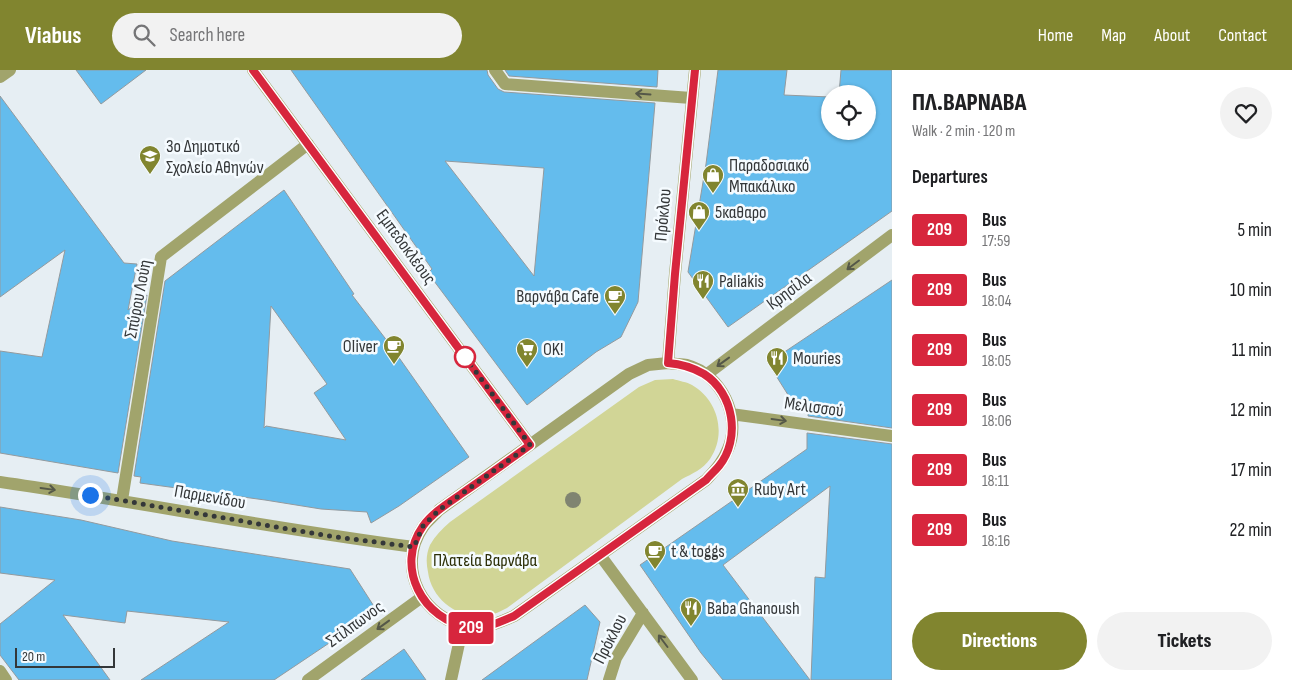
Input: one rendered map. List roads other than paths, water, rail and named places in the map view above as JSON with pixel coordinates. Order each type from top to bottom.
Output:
[{"type":"street","points":[[0,77],[10,70]]},
{"type":"street","name":"Εμπεδοκλέους","points":[[253,70],[530,445]]},
{"type":"street","points":[[495,70],[504,84],[692,98]]},
{"type":"street","name":"Πρόκλου","points":[[668,363],[695,70]]},
{"type":"street","name":"Σπύρου Λούη","points":[[122,500],[161,257],[308,144]]},
{"type":"street","name":"Κρησίλα","points":[[706,375],[892,235]]},
{"type":"street","points":[[668,363],[688,366],[706,375],[720,389],[730,408],[733,428],[729,448],[720,465],[706,480],[514,616],[494,625],[472,628],[450,622],[431,610],[418,592],[412,570],[414,547],[423,526],[439,510],[630,374],[648,366],[668,363]]},
{"type":"street","name":"Μελισσού","points":[[731,414],[892,436]]},
{"type":"street","name":"Παρμενίδου","points":[[0,482],[122,500],[329,536],[414,547]]},
{"type":"street","points":[[600,555],[692,680]]},
{"type":"street","name":"Στίλπωνος","points":[[308,680],[422,597]]},
{"type":"street","name":"Πρόκλου","points":[[609,680],[616,658],[643,613]]},
{"type":"street","points":[[451,680],[463,625]]},
{"type":"street","points":[[0,672],[6,680]]},
{"type":"place","name":"3ο Δημοτικό Σχολείο Αθηνών","points":[[150,175]]},
{"type":"place","name":"Παραδοσιακό Μπακάλικο","points":[[713,194]]},
{"type":"place","name":"5καθαρο","points":[[699,231]]},
{"type":"place","name":"Paliakis","points":[[703,300]]},
{"type":"place","name":"Βαρνάβα Cafe","points":[[615,315]]},
{"type":"place","name":"Oliver","points":[[394,365]]},
{"type":"place","name":"OK!","points":[[527,368]]},
{"type":"place","name":"Mouries","points":[[777,377]]},
{"type":"place","name":"Ruby Art","points":[[738,508]]},
{"type":"place","name":"t & toggs","points":[[655,570]]},
{"type":"place","name":"Baba Ghanoush","points":[[691,627]]},
{"type":"park label","name":"Πλατεία Βαρνάβα","points":[[485,560]]}]
